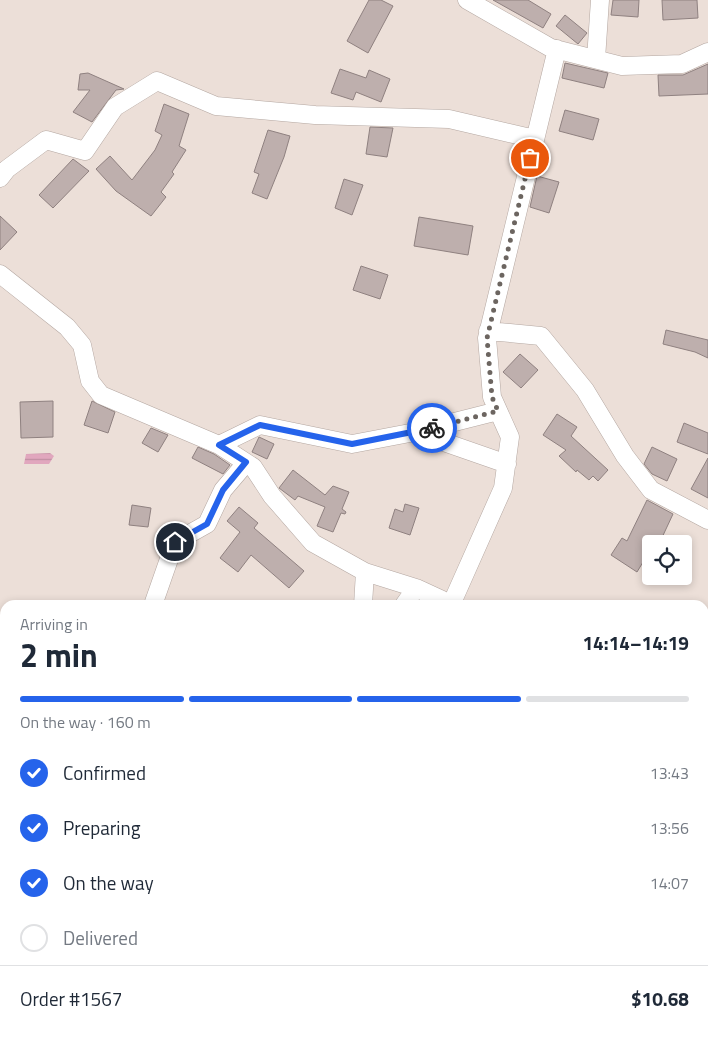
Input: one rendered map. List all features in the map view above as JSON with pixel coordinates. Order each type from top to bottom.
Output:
[{"type":"street","points":[[467,0],[557,50],[622,66],[682,64],[708,52]]},
{"type":"street","points":[[596,59],[600,0]]},
{"type":"street","points":[[453,600],[503,488],[510,437],[492,397],[487,338],[557,50]]},
{"type":"street","points":[[0,178],[8,169],[46,140],[85,152],[116,107],[157,81],[216,106],[315,115],[449,118],[535,139]]},
{"type":"street","points":[[0,274],[67,327],[82,345],[90,381],[101,395],[219,445],[253,467],[272,496],[314,543],[365,572],[416,588],[442,600]]},
{"type":"street","points":[[488,330],[541,336],[584,390],[625,456],[650,490],[708,520]]},
{"type":"street","points":[[219,445],[260,425],[352,444],[415,432],[498,411]]},
{"type":"street","points":[[415,432],[507,464]]},
{"type":"street","points":[[155,600],[175,542],[207,524],[223,490],[246,462]]},
{"type":"street","points":[[363,600],[365,572]]},
{"type":"street","points":[[408,600],[416,588]]},
{"type":"shaded area","points":[[50,453],[54,456],[49,464],[24,464],[26,454]]},
{"type":"building","points":[[369,0],[381,0],[393,6],[368,53],[347,41]]},
{"type":"building","points":[[493,0],[528,0],[551,14],[543,28]]},
{"type":"building","points":[[613,0],[639,0],[638,17],[611,15]]},
{"type":"building","points":[[662,0],[697,0],[698,18],[663,20]]},
{"type":"building","points":[[565,15],[587,33],[578,44],[556,26]]},
{"type":"building","points":[[565,63],[608,73],[604,88],[562,78]]},
{"type":"building","points":[[708,64],[708,94],[659,96],[658,75],[683,75]]},
{"type":"building","points":[[340,69],[366,78],[369,70],[390,79],[381,102],[356,92],[353,100],[331,93]]},
{"type":"building","points":[[88,73],[124,89],[116,90],[92,122],[73,112],[90,90],[78,90],[80,74]]},
{"type":"building","points":[[164,104],[189,114],[179,146],[186,150],[172,172],[174,174],[161,192],[166,197],[151,216],[116,191],[96,169],[110,156],[132,180],[155,150],[162,135],[155,131]]},
{"type":"building","points":[[565,110],[599,119],[593,140],[559,131]]},
{"type":"building","points":[[370,127],[393,128],[387,157],[366,154]]},
{"type":"building","points":[[268,130],[290,136],[284,157],[267,199],[252,193],[259,174],[254,172]]},
{"type":"building","points":[[73,159],[89,171],[53,208],[39,195]]},
{"type":"building","points":[[537,176],[559,182],[549,213],[530,207]]},
{"type":"building","points":[[344,179],[363,185],[352,215],[335,208]]},
{"type":"building","points":[[0,216],[17,232],[0,250]]},
{"type":"building","points":[[419,217],[473,226],[468,255],[414,246]]},
{"type":"building","points":[[361,266],[388,275],[380,299],[353,290]]},
{"type":"building","points":[[666,330],[708,340],[708,358],[695,352],[663,344]]},
{"type":"building","points":[[520,354],[538,370],[521,388],[503,372]]},
{"type":"building","points":[[53,401],[53,437],[21,438],[20,402]]},
{"type":"building","points":[[92,401],[115,412],[108,433],[84,425]]},
{"type":"building","points":[[557,414],[577,427],[571,436],[608,470],[598,481],[593,476],[589,480],[577,470],[576,472],[559,456],[566,450],[543,435]]},
{"type":"building","points":[[684,423],[708,433],[708,454],[677,442]]},
{"type":"building","points":[[151,428],[168,435],[158,452],[142,443]]},
{"type":"building","points":[[259,437],[274,444],[267,459],[252,452]]},
{"type":"building","points":[[198,447],[214,454],[230,465],[223,474],[192,458]]},
{"type":"building","points":[[652,447],[677,459],[667,481],[652,474],[644,464]]},
{"type":"building","points":[[708,458],[708,498],[691,489]]},
{"type":"building","points":[[293,470],[325,495],[333,486],[349,492],[342,509],[346,512],[345,514],[341,513],[333,532],[317,526],[325,507],[298,496],[295,500],[279,488]]},
{"type":"building","points":[[647,500],[673,514],[663,535],[642,535],[642,564],[637,572],[611,555],[622,538],[627,541]]},
{"type":"building","points":[[405,504],[419,508],[410,535],[389,528],[395,509],[403,512]]},
{"type":"building","points":[[132,505],[151,508],[148,527],[129,525]]},
{"type":"building","points":[[239,507],[258,523],[254,528],[304,571],[289,588],[251,555],[238,572],[220,558],[240,532],[227,521]]},
{"type":"way so far","points":[[432,428],[498,411],[492,397],[487,338],[530,158]]},
{"type":"route","points":[[175,542],[207,524],[223,490],[246,462],[219,445],[260,425],[352,444],[432,428]]}]
